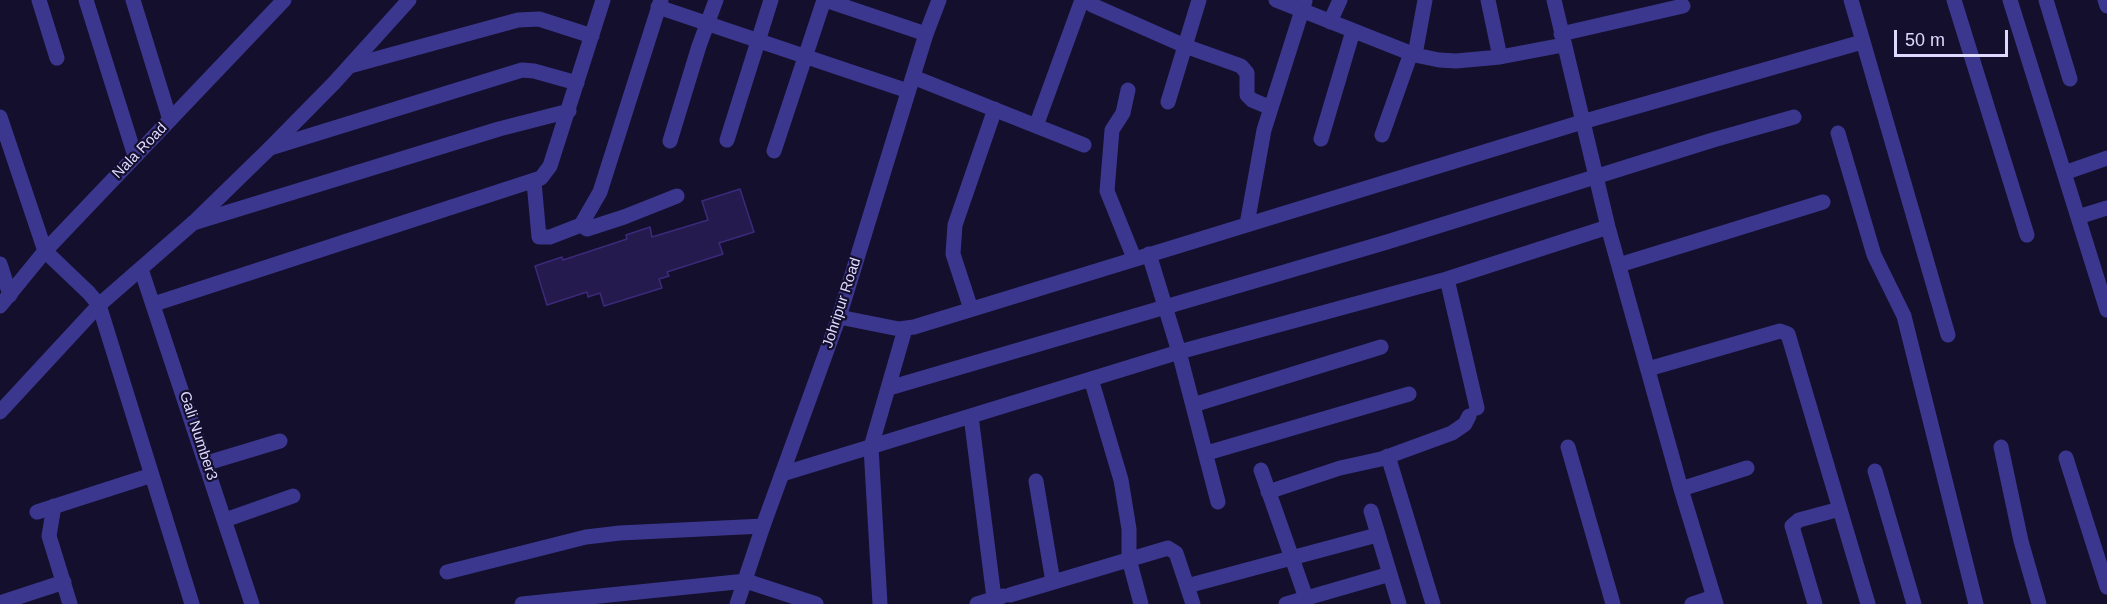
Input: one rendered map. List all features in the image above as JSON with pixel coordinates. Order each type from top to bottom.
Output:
[{"type":"street","points":[[39,0],[57,58]]},
{"type":"street","points":[[86,0],[135,156]]},
{"type":"street","points":[[134,0],[170,120]]},
{"type":"street","name":"Nala Road","points":[[5,301],[50,256],[135,156],[285,0]]},
{"type":"street","points":[[0,412],[99,305],[193,223],[270,148],[350,66],[409,0]]},
{"type":"street","points":[[154,304],[541,178],[550,166],[603,0]]},
{"type":"street","points":[[670,141],[716,0]]},
{"type":"street","points":[[727,140],[771,0]]},
{"type":"street","points":[[774,152],[824,0],[926,34]]},
{"type":"street","name":"Johripur Road","points":[[737,604],[839,317],[926,34],[939,0]]},
{"type":"street","points":[[1168,102],[1199,0]]},
{"type":"street","points":[[1276,0],[1304,5],[1330,22],[1413,54],[1456,61],[1500,57],[1683,6]]},
{"type":"street","points":[[1330,22],[1340,0]]},
{"type":"street","points":[[1382,135],[1413,54],[1425,0]]},
{"type":"street","points":[[1488,0],[1500,57]]},
{"type":"street","points":[[1554,0],[1608,227],[1714,601],[1692,604]]},
{"type":"street","points":[[1852,0],[1862,42],[1948,335]]},
{"type":"street","points":[[1954,0],[2027,235]]},
{"type":"street","points":[[2010,0],[2107,310]]},
{"type":"street","points":[[2046,0],[2070,79]]},
{"type":"street","points":[[2105,0],[2107,6]]},
{"type":"street","points":[[1036,126],[1087,3],[1185,46],[1241,66],[1247,73],[1248,95],[1252,100],[1271,108]]},
{"type":"street","points":[[534,182],[539,237],[550,237],[581,225],[600,192],[660,4],[758,42],[994,109],[1084,145]]},
{"type":"street","points":[[1246,224],[1258,157],[1304,5]]},
{"type":"street","points":[[350,66],[518,20],[539,19],[592,36]]},
{"type":"street","points":[[1321,139],[1353,31]]},
{"type":"street","points":[[839,317],[905,328],[1582,122],[1862,42]]},
{"type":"street","points":[[270,148],[522,70],[577,83]]},
{"type":"street","points":[[1128,90],[1123,113],[1112,130],[1107,191],[1165,306],[1207,453],[1218,502]]},
{"type":"street","points":[[971,309],[953,254],[955,225],[994,109]]},
{"type":"street","points":[[193,223],[499,129],[569,111]]},
{"type":"street","points":[[0,117],[50,256],[99,305],[192,604]]},
{"type":"street","points":[[889,388],[1387,242],[1794,117]]},
{"type":"street","points":[[1838,133],[1874,255],[1904,316],[1976,604]]},
{"type":"street","points":[[2064,173],[2107,158]]},
{"type":"street","points":[[581,225],[587,229],[624,217],[677,195]]},
{"type":"street","points":[[1619,265],[1823,202]]},
{"type":"street","points":[[2078,217],[2107,208]]},
{"type":"street","points":[[782,474],[1179,352],[1447,279],[1608,227]]},
{"type":"street","points":[[0,264],[5,301]]},
{"type":"street","name":"Gali Number3","points":[[141,268],[252,604]]},
{"type":"street","points":[[1269,492],[1340,468],[1388,456],[1452,433],[1465,424],[1473,412],[1447,279]]},
{"type":"street","points":[[880,604],[871,447],[905,328]]},
{"type":"street","points":[[1648,369],[1780,331],[1788,334],[1868,604]]},
{"type":"street","points":[[1193,405],[1381,347]]},
{"type":"street","points":[[1090,379],[1121,480],[1129,529],[1129,559],[1141,604]]},
{"type":"street","points":[[1207,453],[1409,394]]},
{"type":"street","points":[[972,416],[994,598]]},
{"type":"street","points":[[207,464],[280,441]]},
{"type":"street","points":[[1568,447],[1613,604]]},
{"type":"street","points":[[2001,447],[2013,507],[2039,604]]},
{"type":"street","points":[[1388,456],[1433,604]]},
{"type":"street","points":[[2066,458],[2107,587]]},
{"type":"street","points":[[1681,489],[1747,468]]},
{"type":"street","points":[[1261,470],[1306,598]]},
{"type":"street","points":[[1875,471],[1914,604]]},
{"type":"street","points":[[37,512],[152,475]]},
{"type":"street","points":[[1036,481],[1053,582]]},
{"type":"street","points":[[225,520],[293,496]]},
{"type":"street","points":[[54,506],[49,536],[70,604]]},
{"type":"street","points":[[1815,604],[1792,526],[1799,520],[1840,509]]},
{"type":"street","points":[[1371,511],[1400,604]]},
{"type":"street","points":[[447,572],[586,537],[620,533],[763,526]]},
{"type":"street","points":[[1187,586],[1377,535]]},
{"type":"street","points":[[977,604],[994,598],[1012,600],[1053,582],[1163,549],[1173,550],[1179,560],[1193,604]]},
{"type":"street","points":[[1287,604],[1390,574]]},
{"type":"street","points":[[522,604],[746,581],[816,604]]},
{"type":"street","points":[[0,603],[64,582]]},
{"type":"building","points":[[740,189],[754,232],[719,243],[723,254],[667,272],[669,276],[659,279],[662,288],[604,306],[600,293],[588,297],[587,292],[547,305],[535,266],[562,257],[563,260],[627,239],[626,235],[650,227],[652,237],[708,220],[702,201]]}]
